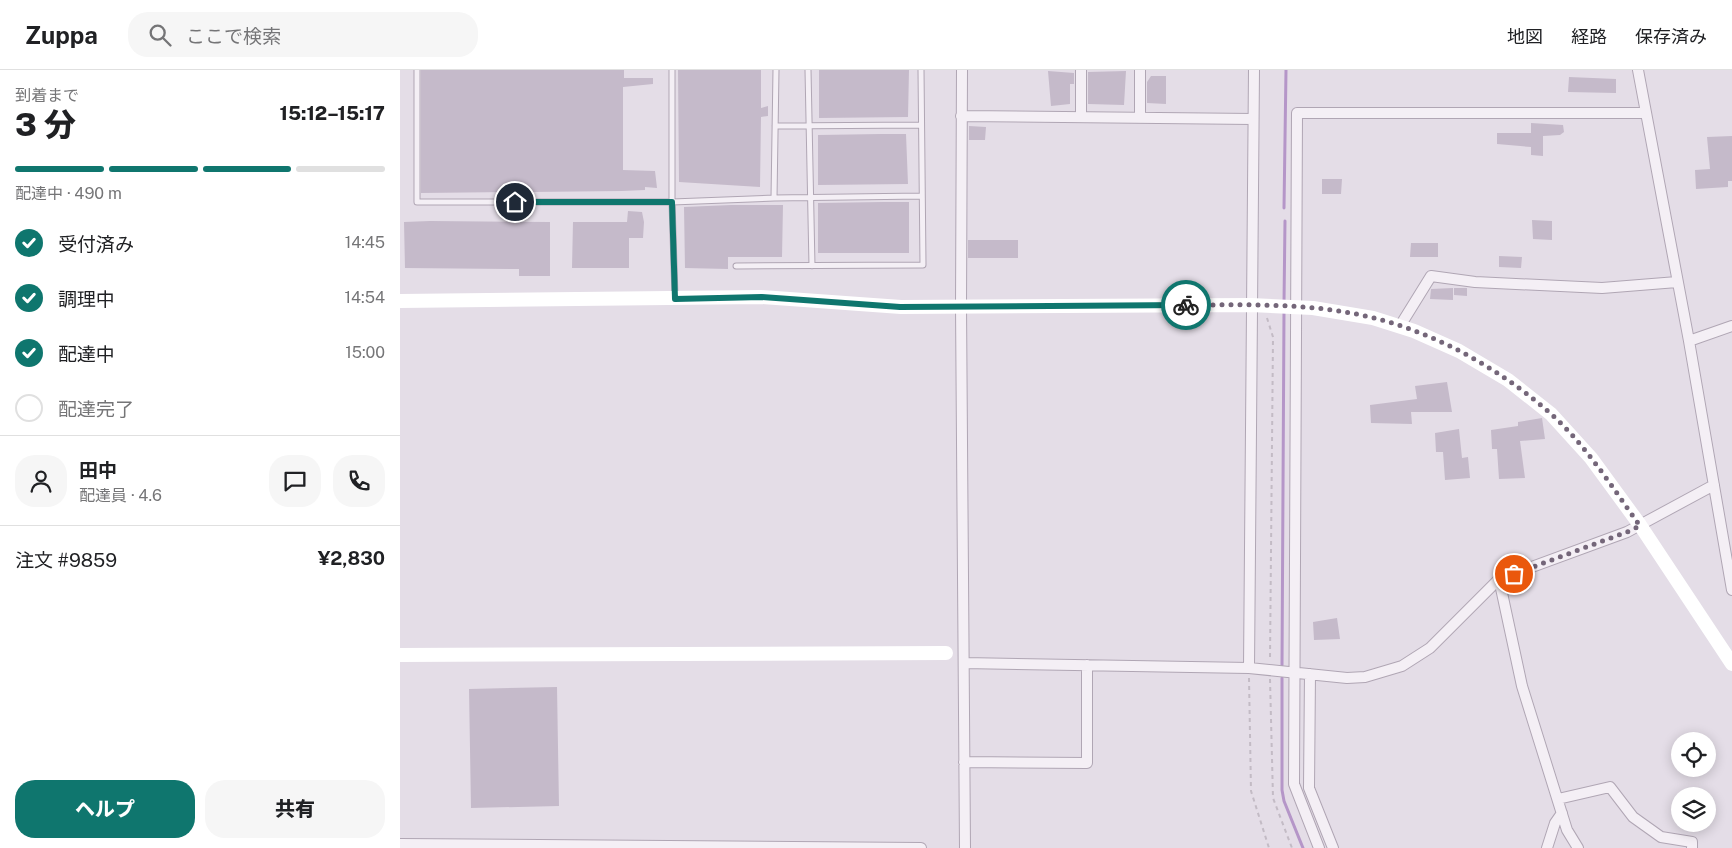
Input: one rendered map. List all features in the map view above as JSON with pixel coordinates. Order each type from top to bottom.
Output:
[{"type":"street","points":[[962,70],[960,306],[965,848]]},
{"type":"street","points":[[1081,70],[1081,117]]},
{"type":"street","points":[[1140,70],[1140,118]]},
{"type":"street","points":[[1249,668],[1254,70]]},
{"type":"street","points":[[1638,70],[1689,341],[1732,590]]},
{"type":"street","points":[[1319,848],[1294,784],[1293,307],[1297,114],[1646,113]]},
{"type":"street","points":[[962,116],[1253,119]]},
{"type":"street","points":[[1400,326],[1430,276],[1475,282],[1602,288],[1677,282]]},
{"type":"street","points":[[400,301],[762,297],[900,307],[1251,305],[1345,312],[1400,326],[1459,351],[1508,380],[1551,414],[1591,458],[1729,654]]},
{"type":"street","points":[[1689,341],[1732,326]]},
{"type":"street","points":[[964,663],[1249,668],[1347,678],[1366,677],[1402,666],[1430,648],[1499,579],[1627,532],[1714,486]]},
{"type":"street","points":[[1499,579],[1522,686],[1567,830],[1578,848]]},
{"type":"street","points":[[400,655],[946,654]]},
{"type":"street","points":[[964,762],[1087,763],[1087,665]]},
{"type":"street","points":[[1310,674],[1309,788],[1333,848]]},
{"type":"street","points":[[1558,799],[1610,787],[1633,817],[1660,837],[1692,842],[1692,848]]},
{"type":"street","points":[[1547,848],[1555,823],[1562,813]]},
{"type":"street","points":[[400,844],[921,848]]},
{"type":"lane","points":[[417,70],[417,202],[672,202],[774,198],[922,196]]},
{"type":"lane","points":[[672,70],[672,202],[675,299]]},
{"type":"lane","points":[[774,198],[776,70]]},
{"type":"lane","points":[[808,70],[812,266]]},
{"type":"lane","points":[[736,266],[923,265],[921,70]]},
{"type":"lane","points":[[775,126],[921,125]]},
{"type":"path","points":[[1269,306],[1267,319],[1272,328],[1273,337],[1270,670],[1273,798],[1292,848]]},
{"type":"path","points":[[1249,668],[1251,791],[1269,848]]},
{"type":"building","points":[[421,70],[624,70],[624,78],[653,78],[653,84],[623,87],[623,170],[655,171],[657,188],[645,187],[645,190],[622,191],[421,193]]},
{"type":"building","points":[[678,70],[761,70],[761,108],[768,106],[768,116],[761,117],[760,187],[679,182]]},
{"type":"building","points":[[819,70],[909,70],[908,117],[819,118]]},
{"type":"building","points":[[1048,71],[1074,73],[1074,84],[1070,84],[1070,104],[1051,106]]},
{"type":"building","points":[[1126,71],[1124,105],[1088,104],[1088,72]]},
{"type":"building","points":[[1151,76],[1166,76],[1166,104],[1147,103],[1147,82]]},
{"type":"building","points":[[1569,77],[1616,79],[1616,93],[1568,92]]},
{"type":"building","points":[[1531,123],[1563,125],[1564,132],[1560,135],[1543,136],[1543,156],[1531,155],[1531,147],[1497,144],[1497,133],[1531,133]]},
{"type":"building","points":[[969,126],[986,127],[985,140],[969,140]]},
{"type":"building","points":[[906,134],[908,184],[818,185],[818,135]]},
{"type":"building","points":[[1732,136],[1732,181],[1728,181],[1728,187],[1696,189],[1695,170],[1710,169],[1707,137]]},
{"type":"building","points":[[1322,179],[1342,179],[1341,194],[1322,194]]},
{"type":"building","points":[[909,202],[909,253],[818,253],[818,203]]},
{"type":"building","points":[[783,205],[782,257],[728,257],[728,269],[685,268],[684,207]]},
{"type":"building","points":[[628,211],[642,212],[644,222],[643,238],[629,238],[629,268],[572,268],[573,222],[627,222]]},
{"type":"building","points":[[1532,220],[1552,221],[1552,240],[1533,239]]},
{"type":"building","points":[[404,222],[550,222],[550,276],[519,276],[519,269],[405,268]]},
{"type":"building","points":[[968,240],[1018,240],[1018,258],[968,258]]},
{"type":"building","points":[[1411,243],[1438,243],[1438,257],[1410,257]]},
{"type":"building","points":[[1499,256],[1522,257],[1521,268],[1499,267]]},
{"type":"building","points":[[1453,288],[1453,300],[1430,299],[1431,289]]},
{"type":"building","points":[[1454,288],[1467,288],[1467,296],[1454,295]]},
{"type":"building","points":[[1447,382],[1452,412],[1411,412],[1412,424],[1371,423],[1370,405],[1417,399],[1415,386]]},
{"type":"building","points":[[1542,418],[1545,439],[1520,441],[1525,478],[1499,479],[1497,449],[1492,449],[1491,430],[1518,426],[1518,422]]},
{"type":"building","points":[[1459,429],[1462,458],[1468,457],[1470,478],[1445,480],[1443,452],[1436,452],[1435,433]]},
{"type":"building","points":[[1337,618],[1340,639],[1314,640],[1313,622]]},
{"type":"building","points":[[557,687],[559,806],[471,808],[469,689]]},
{"type":"waterway","points":[[1284,208],[1286,70]]},
{"type":"waterway","points":[[1284,303],[1285,221]]},
{"type":"waterway","points":[[1282,665],[1284,311]]},
{"type":"waterway","points":[[1282,678],[1282,790],[1284,801],[1303,848]]},
{"type":"way so far","points":[[1186,305],[1251,305],[1313,308],[1345,312],[1400,326],[1459,351],[1508,380],[1551,414],[1591,458],[1640,526],[1514,574]]},
{"type":"route","points":[[515,202],[672,202],[675,299],[762,297],[900,307],[1186,305]]}]
